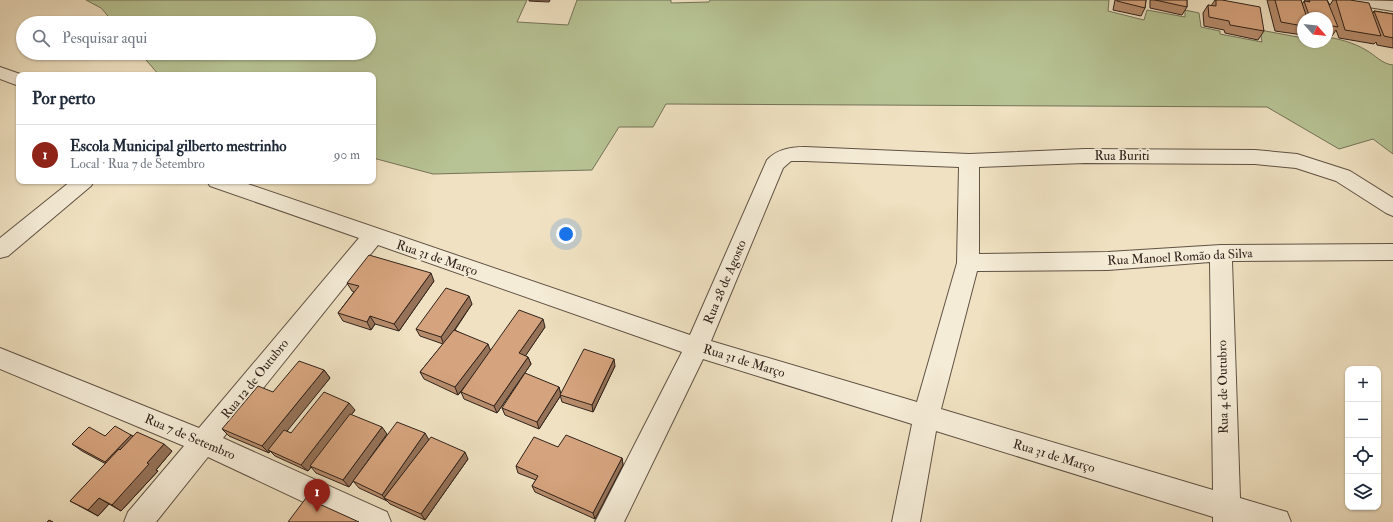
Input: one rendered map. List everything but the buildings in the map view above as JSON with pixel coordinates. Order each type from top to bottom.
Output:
[{"type":"street","points":[[1356,0],[1386,4]]},
{"type":"street","points":[[0,72],[16,79]]},
{"type":"street","name":"Rua 28 de Agosto","points":[[609,522],[698,347],[774,165],[780,158],[790,155],[805,154],[839,156]]},
{"type":"street","name":"Rua Buriti","points":[[839,156],[969,161],[1085,156],[1256,157],[1297,161],[1343,176],[1393,208]]},
{"type":"street","points":[[906,522],[926,417],[968,263],[969,161]]},
{"type":"street","points":[[0,250],[80,184]]},
{"type":"street","name":"Rua 31 de Março","points":[[226,184],[698,347],[926,417],[1226,515],[1277,522]]},
{"type":"street","name":"Rua 12 de Outubro","points":[[138,522],[373,236]]},
{"type":"street","name":"Rua Manoel Romão da Silva","points":[[968,263],[1108,261],[1221,253],[1393,252]]},
{"type":"street","name":"Rua 4 de Outubro","points":[[1221,253],[1226,515]]},
{"type":"street","name":"Rua 7 de Setembro","points":[[0,358],[204,442],[377,522]]},
{"type":"green space","points":[[86,0],[527,0],[517,22],[568,25],[577,0],[671,0],[671,3],[709,2],[710,0],[1109,0],[1108,11],[1144,20],[1147,10],[1185,17],[1185,10],[1199,13],[1201,27],[1220,31],[1220,34],[1262,42],[1260,30],[1297,37],[1297,48],[1333,48],[1333,38],[1357,45],[1382,61],[1393,65],[1393,154],[1373,139],[1339,149],[1267,107],[666,104],[653,127],[619,127],[592,170],[433,174],[376,159],[376,72],[156,72],[146,60],[376,60],[376,16],[108,16],[101,8]]},
{"type":"place","name":"Escola Municipal gilberto mestrinho","points":[[317,512]]}]
